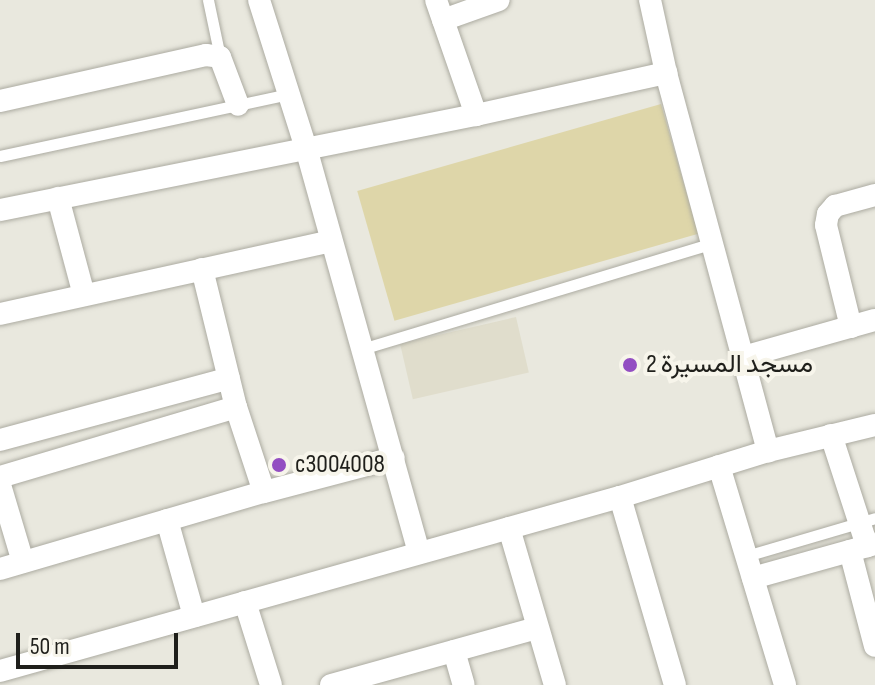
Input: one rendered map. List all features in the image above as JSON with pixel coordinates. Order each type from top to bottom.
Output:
[{"type":"street","points":[[259,0],[306,148],[419,553]]},
{"type":"street","points":[[476,115],[440,10],[499,0]]},
{"type":"street","points":[[650,0],[666,73],[768,451]]},
{"type":"street","points":[[0,101],[206,55],[220,57],[238,105]]},
{"type":"street","points":[[0,210],[476,115],[666,73]]},
{"type":"street","points":[[851,327],[826,225],[828,214],[835,206],[875,195]]},
{"type":"street","points":[[58,198],[84,295]]},
{"type":"street","points":[[0,314],[331,241]]},
{"type":"street","points":[[202,269],[236,407],[264,492]]},
{"type":"street","points":[[743,357],[875,320]]},
{"type":"street","points":[[0,440],[229,378]]},
{"type":"street","points":[[0,477],[236,407]]},
{"type":"street","points":[[0,671],[620,497],[768,451],[875,425]]},
{"type":"street","points":[[831,435],[867,520],[864,547],[875,646]]},
{"type":"street","points":[[0,569],[264,492],[394,458]]},
{"type":"street","points":[[719,466],[785,685]]},
{"type":"street","points":[[0,485],[23,562]]},
{"type":"street","points":[[620,497],[675,685]]},
{"type":"street","points":[[167,520],[194,616]]},
{"type":"street","points":[[509,528],[555,685]]},
{"type":"street","points":[[753,578],[864,547]]},
{"type":"street","points":[[245,602],[271,685]]},
{"type":"street","points":[[331,685],[369,680],[454,651],[537,628]]},
{"type":"street","points":[[454,651],[464,685]]},
{"type":"lane","points":[[208,0],[220,57]]},
{"type":"lane","points":[[0,156],[289,94]]},
{"type":"lane","points":[[362,349],[712,243]]},
{"type":"lane","points":[[746,556],[867,520]]},
{"type":"shaded area","points":[[661,104],[698,234],[394,321],[357,191]]},
{"type":"shaded area","points":[[516,317],[529,373],[413,399],[400,344]]},
{"type":"place","name":"مسجد المسيرة 2","points":[[630,365]]},
{"type":"place","name":"c3004008","points":[[279,465]]}]
